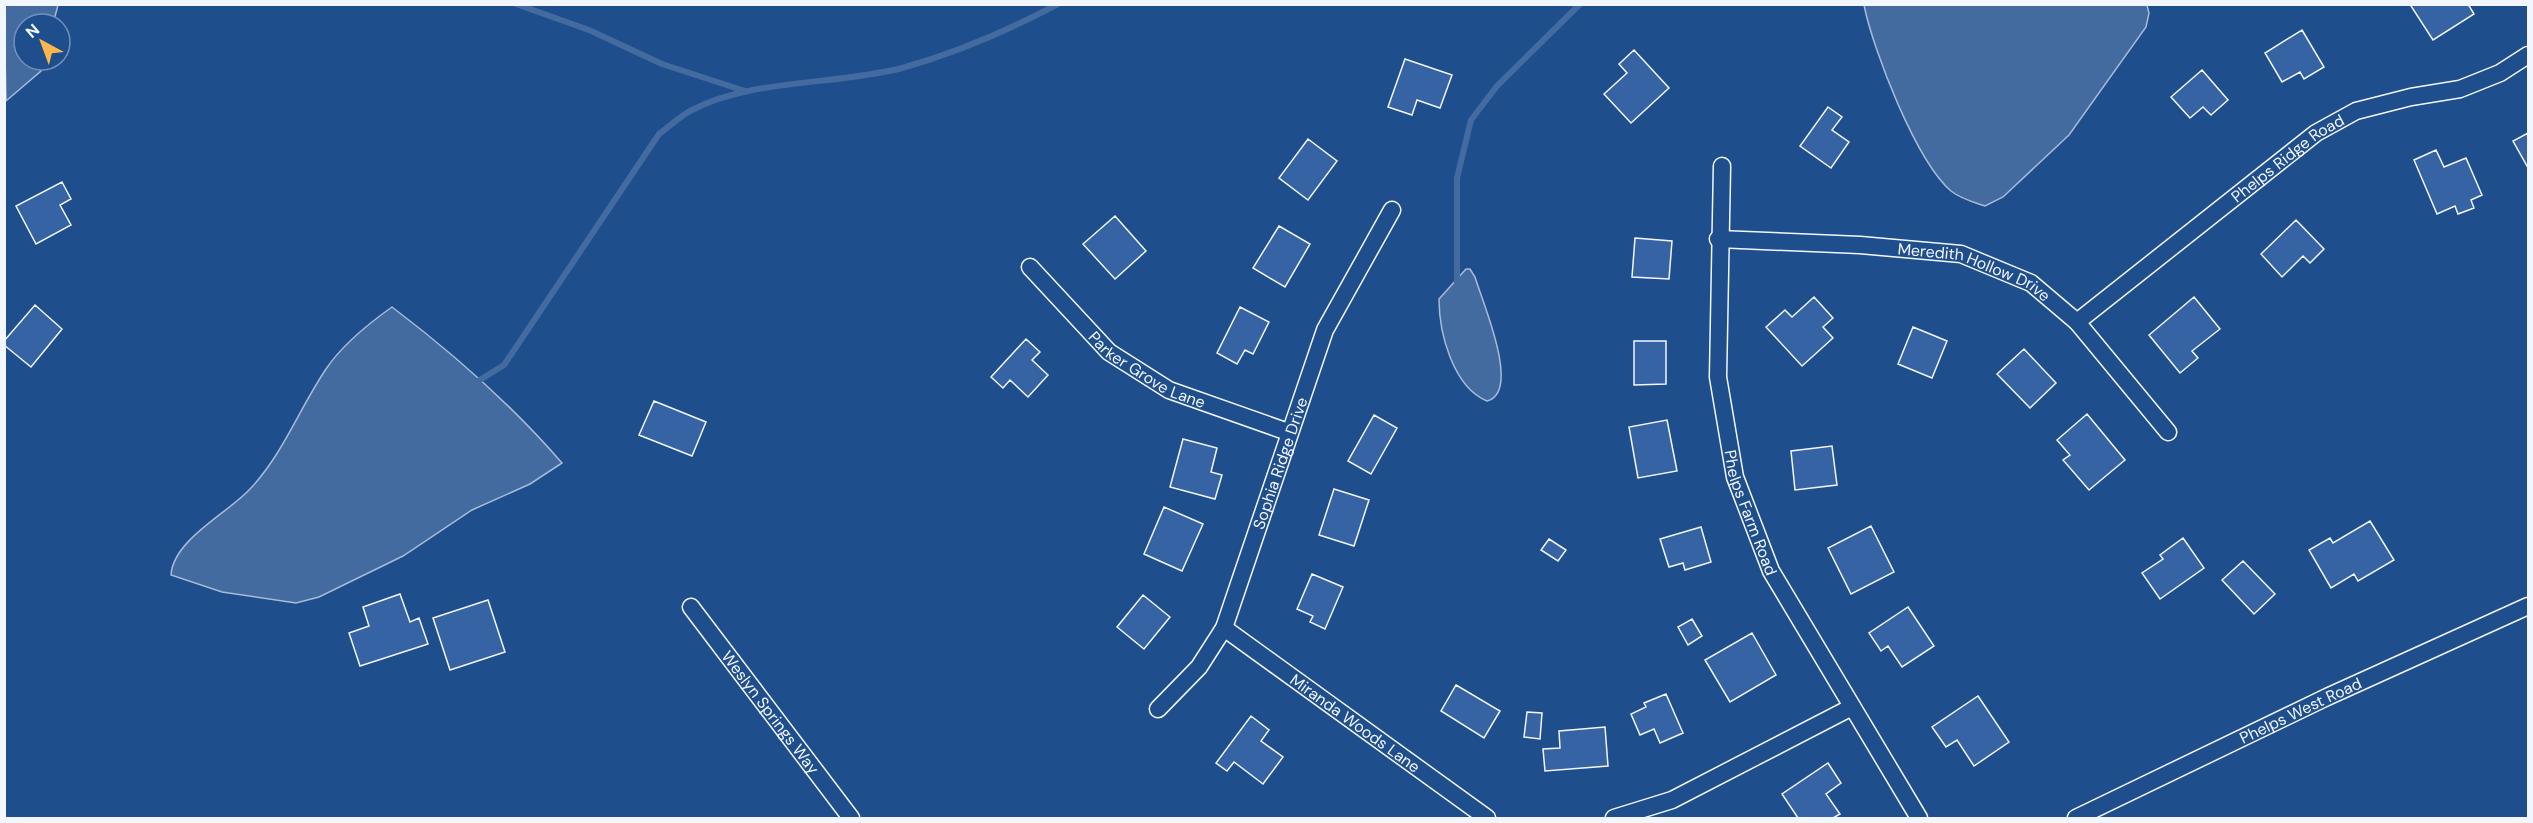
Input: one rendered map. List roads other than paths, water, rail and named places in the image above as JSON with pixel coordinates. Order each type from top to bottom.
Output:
[{"type":"street","name":"Phelps Ridge Road","points":[[2077,322],[2316,133],[2356,111],[2411,97],[2460,89],[2500,73],[2529,55]]},
{"type":"street","name":"Phelps Farm Road","points":[[1722,166],[1718,239],[1718,377],[1735,477],[1771,571],[1919,819]]},
{"type":"street","name":"Sophia Ridge Drive","points":[[1158,709],[1198,667],[1224,628],[1288,432],[1325,330],[1392,210]]},
{"type":"street","name":"Meredith Hollow Drive","points":[[1718,239],[1860,245],[1960,254],[2031,283],[2077,322],[2168,432]]},
{"type":"street","name":"Parker Grove Lane","points":[[1030,267],[1109,352],[1168,390],[1288,432]]},
{"type":"street","name":"Weslyn Springs Way","points":[[691,606],[851,819]]},
{"type":"street","name":"Phelps West Road","points":[[2076,819],[2327,697],[2529,606]]},
{"type":"street","name":"Miranda Woods Lane","points":[[1224,628],[1487,819]]},
{"type":"street","points":[[1614,819],[1672,800],[1852,707]]},
{"type":"water","points":[[4,5],[58,5],[56,12],[12,12],[12,72],[40,72],[6,101]]},
{"type":"water","points":[[1864,5],[2147,5],[2149,13],[2146,27],[2069,135],[2003,197],[1985,206],[1951,191],[1924,156],[1910,131],[1886,76]]},
{"type":"water","points":[[1466,269],[1470,269],[1475,277],[1497,345],[1501,381],[1497,394],[1487,401],[1475,394],[1457,372],[1445,343],[1442,327],[1439,299]]},
{"type":"water","points":[[392,307],[481,380],[523,420],[562,463],[530,484],[472,510],[403,556],[319,597],[296,603],[222,592],[171,575],[174,562],[191,539],[250,489],[262,475],[332,360],[356,335]]},
{"type":"waterway","points":[[516,4],[589,30],[662,64],[745,91]]},
{"type":"waterway","points":[[475,383],[504,365],[659,134],[683,115],[715,100],[740,93],[902,68],[982,40],[1058,4]]},
{"type":"waterway","points":[[1457,285],[1457,178],[1471,120],[1497,86],[1580,4]]}]
